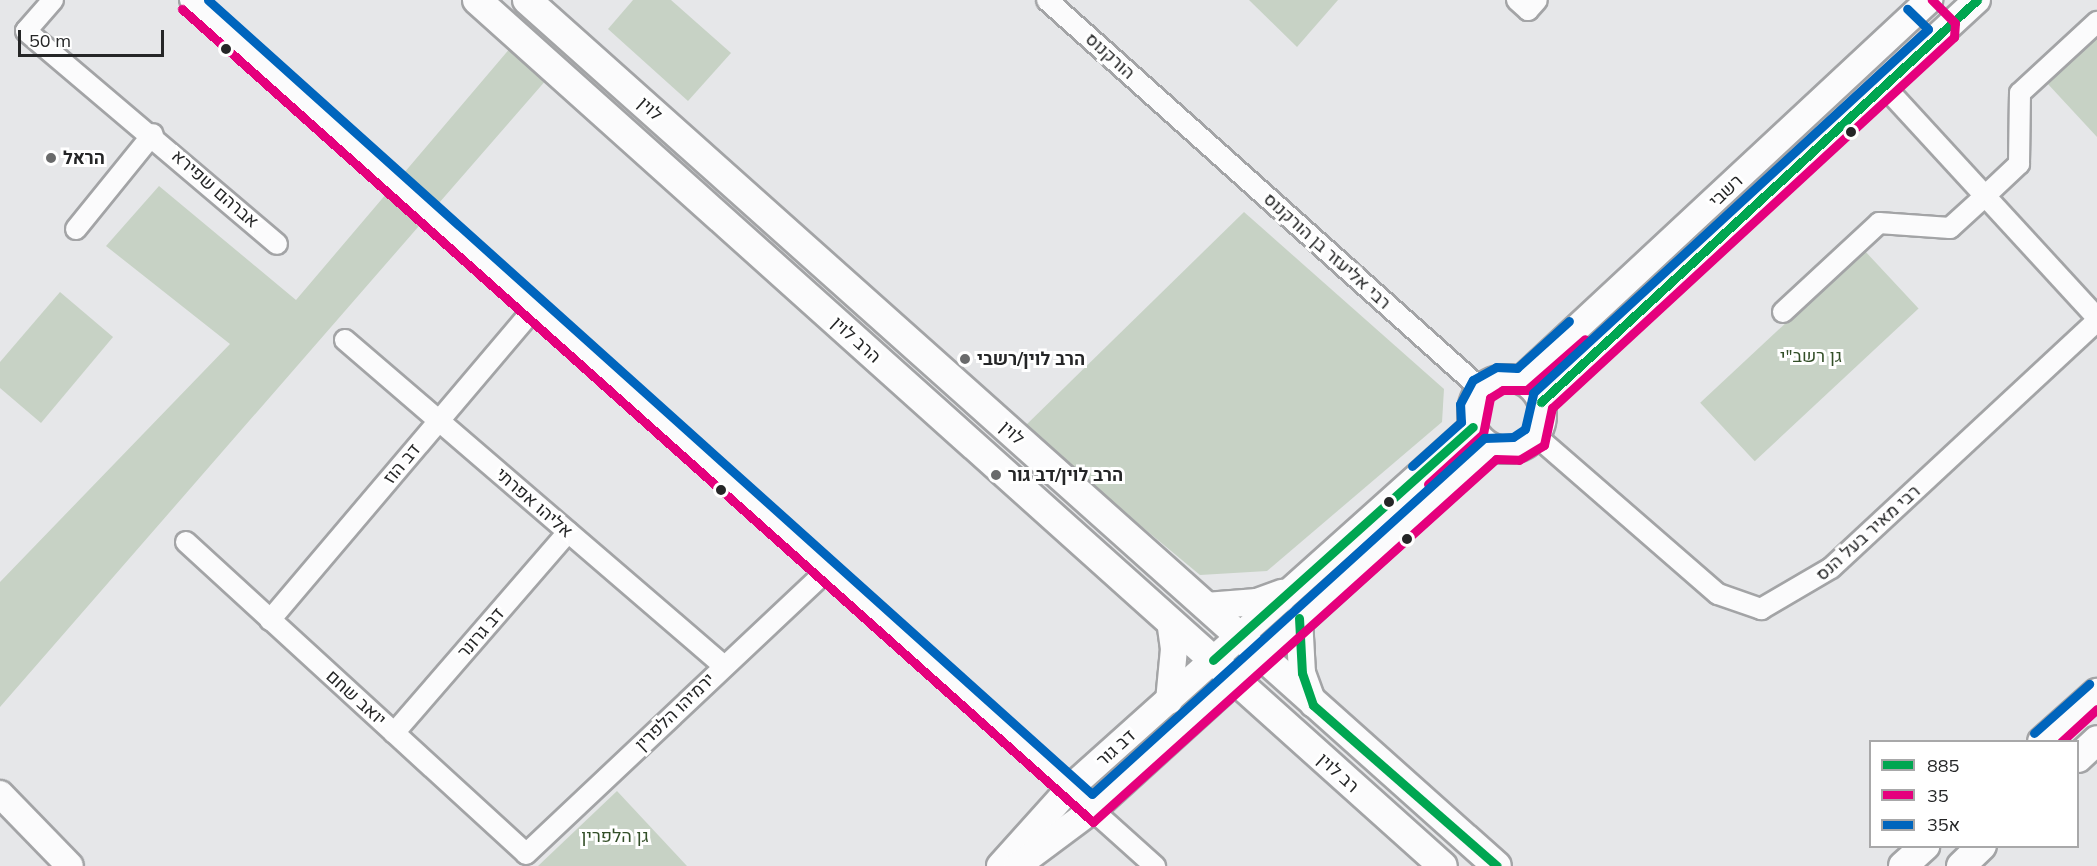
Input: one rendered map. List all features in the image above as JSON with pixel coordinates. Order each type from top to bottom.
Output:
[{"type":"main road","name":"הרב לוין","points":[[477,0],[1234,680]]},
{"type":"main road","name":"לוין","points":[[527,0],[1206,606],[1313,705],[1497,866]]},
{"type":"main road","name":"רב לוין","points":[[1234,680],[1443,866]]},
{"type":"main road","points":[[2043,740],[2097,693]]},
{"type":"main road","points":[[2079,757],[2097,740]]},
{"type":"main road","points":[[1904,866],[1923,848]]},
{"type":"main road","points":[[1961,866],[1980,848]]},
{"type":"street","name":"אברהם שפירא","points":[[53,0],[26,32],[153,134],[277,244]]},
{"type":"street","points":[[190,0],[1155,866]]},
{"type":"street","name":"הורקנוס","points":[[1047,0],[1173,113]]},
{"type":"street","points":[[1517,0],[1528,10],[1537,0]]},
{"type":"street","points":[[1541,402],[1521,380],[1500,378],[1481,389],[1472,407],[1473,427],[1492,447],[1516,449],[1536,436],[1541,402],[1977,0]]},
{"type":"street","points":[[1922,2],[1945,29]]},
{"type":"street","name":"רשבי","points":[[1521,380],[1922,2]]},
{"type":"street","points":[[1783,312],[1880,223],[1950,228],[1985,196],[2019,164],[2020,93],[2097,22]]},
{"type":"street","points":[[1884,86],[2097,319]]},
{"type":"street","name":"רבי אליעזר בן הורקנוס","points":[[1173,113],[1481,389]]},
{"type":"street","points":[[76,229],[153,134]]},
{"type":"street","name":"דב הוז","points":[[270,620],[534,309]]},
{"type":"street","name":"רבי מאיר בעל הנס","points":[[1536,436],[1718,594],[1761,609],[1832,568],[2097,319]]},
{"type":"street","name":"אליהו אפרתי","points":[[345,340],[724,666]]},
{"type":"street","points":[[1238,636],[1473,427]]},
{"type":"street","name":"דב גור","points":[[1017,866],[1092,810],[1299,618],[1492,447]]},
{"type":"street","name":"דב גרונר","points":[[394,733],[568,532]]},
{"type":"street","name":"יואב שחם","points":[[186,542],[526,854]]},
{"type":"street","name":"ירמיהו הלפרין","points":[[526,854],[826,571]]},
{"type":"street","points":[[1206,606],[1257,602],[1291,590]]},
{"type":"street","points":[[1299,618],[1302,673],[1313,705]]},
{"type":"street","points":[[1169,701],[1174,649],[1170,622]]},
{"type":"street","name":"דב גור","points":[[1000,866],[1069,789],[1169,701],[1238,636]]},
{"type":"street","points":[[0,794],[70,866]]},
{"type":"green space","points":[[633,0],[671,0],[731,53],[688,101],[608,29]]},
{"type":"green space","points":[[1249,0],[1338,0],[1297,47]]},
{"type":"green space","points":[[2097,36],[2097,137],[2047,83]]},
{"type":"green space","points":[[512,46],[547,79],[0,707],[0,582],[230,344],[106,246],[159,186],[296,300]]},
{"type":"green space","points":[[1244,212],[1444,389],[1442,422],[1267,571],[1200,575],[1023,428]]},
{"type":"green space","name":"גן רשב\"י","points":[[1864,250],[1919,309],[1755,461],[1700,403]]},
{"type":"green space","points":[[60,292],[113,337],[41,423],[0,388],[0,362]]},
{"type":"green space","name":"גן הלפרין","points":[[617,791],[687,866],[538,866]]},
{"type":"transit line","name":"35א","points":[[208,0],[1092,794],[1484,438],[1513,437],[1525,429],[1533,393],[1928,29],[1907,9]]},
{"type":"transit line","name":"35","points":[[182,9],[1093,822],[1496,459],[1519,460],[1544,445],[1552,408],[1954,37],[1955,23],[1932,0]]},
{"type":"transit line","name":"885","points":[[1541,402],[1977,0]]},
{"type":"transit line","name":"35א","points":[[1412,466],[1461,422],[1460,404],[1473,380],[1496,367],[1517,368],[1569,321]]},
{"type":"transit line","name":"35","points":[[1428,484],[1483,434],[1490,398],[1503,390],[1527,390],[1585,339]]},
{"type":"transit line","name":"885","points":[[1213,660],[1473,427]]},
{"type":"transit line","name":"885","points":[[1299,618],[1302,673],[1313,705],[1497,866]]},
{"type":"transit line","name":"35א","points":[[2034,733],[2089,684]]},
{"type":"transit line","name":"35","points":[[2063,740],[2097,709]]},
{"type":"place","name":"הראל","points":[[51,158]]},
{"type":"place","name":"הרב לוין/רשבי","points":[[965,359]]},
{"type":"place","name":"הרב לוין/דב גור","points":[[996,475]]}]
